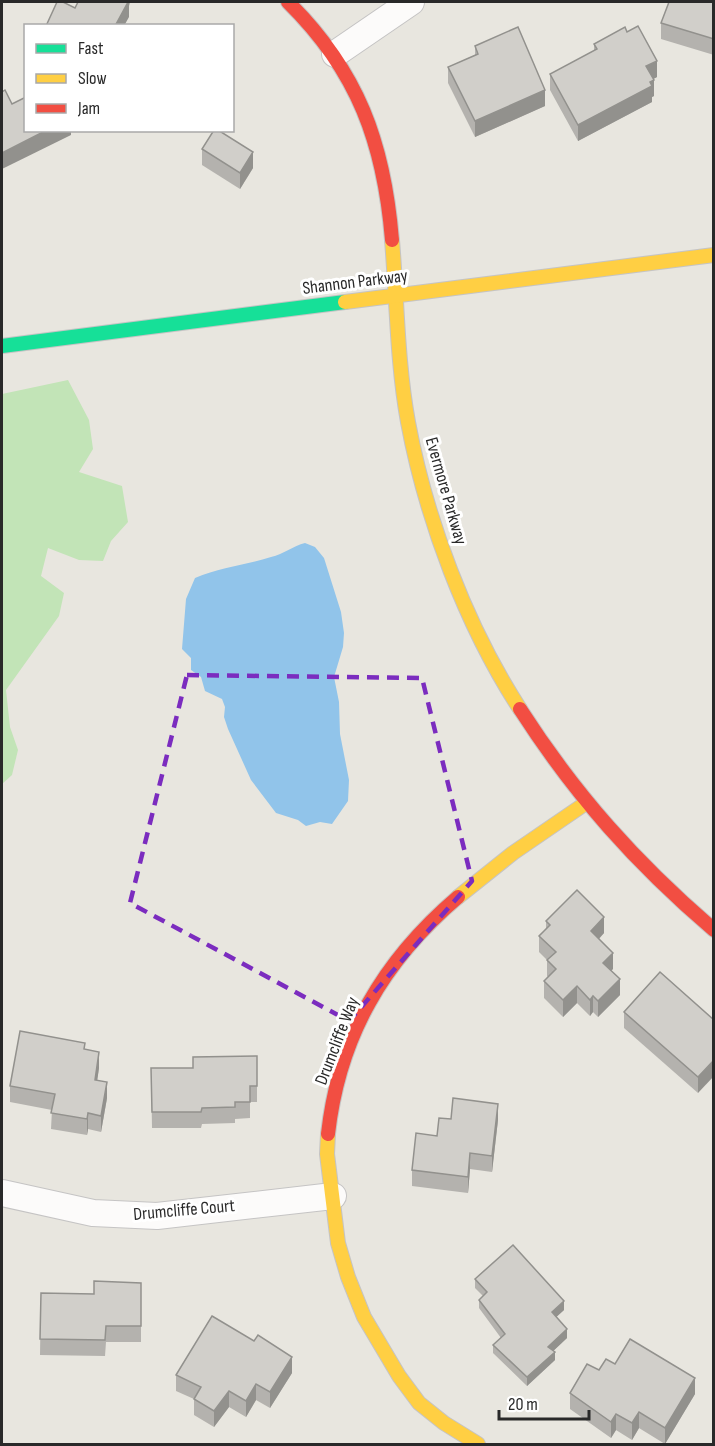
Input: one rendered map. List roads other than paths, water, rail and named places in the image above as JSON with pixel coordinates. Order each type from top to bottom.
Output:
[{"type":"street","name":"Evermore Parkway","points":[[288,2],[306,18],[335,54],[356,90],[372,129],[387,188],[406,409],[433,522],[464,604],[496,670],[542,745],[586,803],[666,888],[714,930]]},
{"type":"street","points":[[335,54],[411,2]]},
{"type":"street","name":"Shannon Parkway","points":[[2,346],[714,255]]},
{"type":"street","name":"Drumcliffe Way","points":[[478,1444],[454,1431],[423,1407],[398,1375],[375,1339],[352,1289],[339,1250],[327,1145],[332,1107],[341,1069],[360,1022],[378,986],[402,951],[435,917],[475,883],[523,846],[586,803]]},
{"type":"street","name":"Drumcliffe Court","points":[[2,1193],[93,1214],[157,1216],[333,1196]]},
{"type":"water","points":[[305,543],[315,547],[324,558],[341,612],[343,647],[334,677],[339,702],[340,734],[349,780],[348,801],[332,824],[320,822],[306,826],[298,820],[276,813],[251,780],[228,729],[222,699],[205,691],[201,677],[191,670],[191,658],[182,649],[186,599],[195,578],[276,556]]}]
